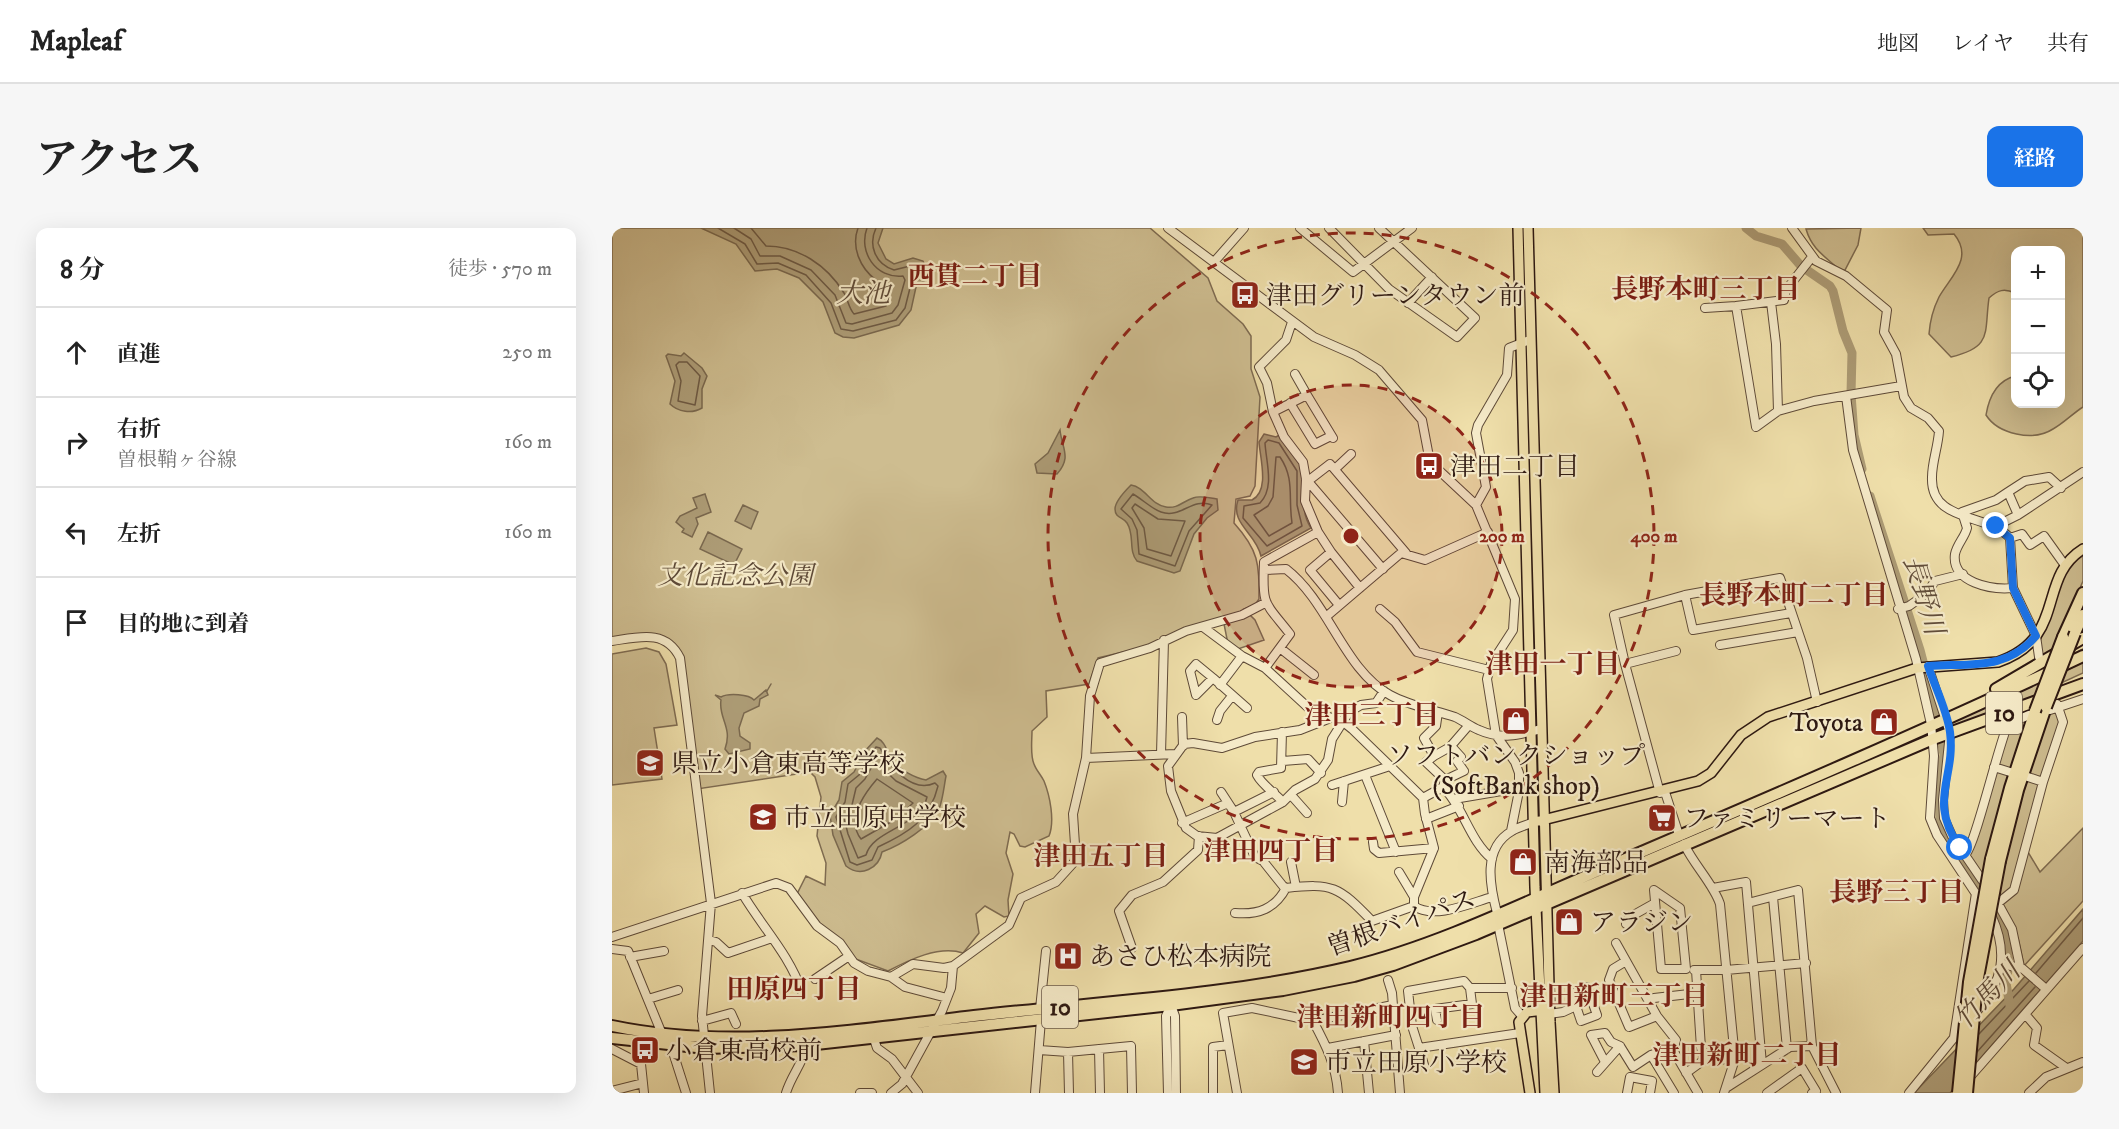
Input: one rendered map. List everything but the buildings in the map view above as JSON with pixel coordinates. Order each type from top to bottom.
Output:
[{"type":"highway","points":[[2048,707],[2063,637],[2083,593]]},
{"type":"highway","points":[[1957,1093],[1969,982],[2010,788],[2079,635],[2083,615]]},
{"type":"highway","points":[[1945,717],[2079,635]]},
{"type":"highway","name":"曽根バイパス","points":[[1682,840],[1945,717],[2083,657]]},
{"type":"highway","points":[[2008,717],[2083,679]]},
{"type":"highway","name":"曽根バイパス","points":[[612,1038],[671,1046],[807,1035],[1283,990],[1354,976],[1425,954],[1543,898],[1934,738],[2048,707],[2083,685]]},
{"type":"highway","points":[[1967,1093],[1977,983],[1995,860]]},
{"type":"highway","name":"曽根バイパス","points":[[1497,919],[1536,909],[1543,898]]},
{"type":"highway","points":[[1153,1002],[1173,1010],[1178,997],[1187,998]]},
{"type":"highway","name":"曽根バイパス","points":[[612,1026],[705,1042],[807,1045],[928,1032],[1041,1014]]},
{"type":"main road","points":[[1518,228],[1526,341],[1541,729],[1539,821]]},
{"type":"main road","points":[[1527,228],[1526,341],[1531,732],[1543,898],[1545,1093]]},
{"type":"main road","points":[[1539,821],[1663,792],[1698,781],[1711,773],[1741,735],[1755,724],[1817,702],[1917,668],[1998,662],[2019,653],[2036,636],[2050,610],[2055,583],[2064,564],[2083,549]]},
{"type":"main road","points":[[1536,909],[1554,1093]]},
{"type":"main road","points":[[1530,1093],[1520,1033],[1522,1016],[1527,1012],[1545,1011]]},
{"type":"street","points":[[1168,228],[1314,337],[1355,355],[1379,370],[1422,420],[1430,462],[1476,505],[1511,588],[1516,608],[1511,635],[1489,670],[1487,679],[1496,735],[1515,762],[1519,788],[1511,831]]},
{"type":"street","points":[[1214,262],[1244,228]]},
{"type":"street","points":[[1300,228],[1353,272],[1412,228]]},
{"type":"street","points":[[1329,228],[1366,263],[1389,289],[1456,337],[1474,318],[1379,228]]},
{"type":"street","points":[[1792,228],[1812,257],[1846,276],[1887,309],[1884,332],[1896,354],[1904,397],[1911,408],[1928,418],[1939,431],[1933,488],[1940,505],[1962,516],[1996,526],[2010,538],[2013,588],[2036,636],[2039,657]]},
{"type":"street","points":[[1705,308],[1784,300],[1786,290],[1812,257]]},
{"type":"street","points":[[1408,303],[1432,277]]},
{"type":"street","points":[[1771,302],[1776,344],[1778,411]]},
{"type":"street","points":[[1736,306],[1756,427],[1778,411],[1901,386]]},
{"type":"street","points":[[1292,322],[1286,340],[1259,367],[1267,383],[1273,412],[1284,436],[1303,462],[1307,480],[1305,501],[1318,532],[1360,588]]},
{"type":"street","points":[[1476,505],[1486,487],[1476,445],[1478,425],[1507,375],[1509,348],[1526,341]]},
{"type":"street","points":[[1290,403],[1315,444],[1332,437],[1295,374]]},
{"type":"street","points":[[1273,412],[1306,395]]},
{"type":"street","points":[[1846,396],[1853,450],[1932,723],[1934,738],[1929,799],[1932,826],[1977,895],[1956,1035],[1909,1093]]},
{"type":"street","points":[[1335,469],[1351,454]]},
{"type":"street","points":[[1307,480],[1330,464],[1407,555]]},
{"type":"street","points":[[1996,526],[2018,515],[2083,472]]},
{"type":"street","points":[[2013,588],[1986,588],[1976,584],[1963,573],[1955,558],[1956,550],[1967,528],[1962,512],[1996,500],[2025,481],[2049,477],[2061,488]]},
{"type":"street","points":[[1307,480],[1383,569]]},
{"type":"street","points":[[2008,492],[2018,515]]},
{"type":"street","points":[[1265,668],[1290,634],[1265,603],[1262,595],[1267,559],[1318,532]]},
{"type":"street","points":[[1327,616],[1401,553],[1425,560],[1488,532]]},
{"type":"street","points":[[2010,538],[2022,534],[2030,545],[2044,536],[2064,564]]},
{"type":"street","points":[[1299,580],[1331,552]]},
{"type":"street","points":[[1264,570],[1286,569],[1299,580],[1327,616],[1363,672],[1384,691],[1496,735],[1509,737],[1541,729]]},
{"type":"street","points":[[1310,570],[1340,605]]},
{"type":"street","points":[[1898,609],[1909,606],[1926,594],[1935,581],[1963,573]]},
{"type":"street","points":[[1725,1090],[1735,1059],[1720,904],[1713,888],[1697,869],[1682,840],[1663,792],[1624,664],[1614,615],[1685,595],[1780,578],[1798,632],[1817,702]]},
{"type":"street","points":[[1685,595],[1694,630],[1791,613]]},
{"type":"street","points":[[891,977],[913,964],[944,968],[954,966],[1009,925],[1021,898],[1056,882],[1076,860],[1073,814],[1086,758],[1090,696],[1100,663],[1150,648],[1164,639],[1242,615],[1265,603]]},
{"type":"street","points":[[1380,609],[1395,622],[1417,652],[1489,670]]},
{"type":"street","points":[[1203,627],[1242,656],[1265,668],[1313,712],[1328,719],[1342,721],[1423,798],[1434,848],[1414,902],[1372,921],[1356,904],[1326,886],[1286,888]]},
{"type":"street","points":[[1720,645],[1798,632]]},
{"type":"street","points":[[612,641],[648,636],[660,638],[675,647],[680,658],[711,903],[702,996],[702,1021],[710,1093]]},
{"type":"street","points":[[1161,754],[1164,639]]},
{"type":"street","points":[[1280,648],[1314,675]]},
{"type":"street","points":[[1624,664],[1676,651]]},
{"type":"street","points":[[1220,685],[1242,656]]},
{"type":"street","points":[[1928,666],[1949,733],[1943,800],[1944,818],[1952,836],[1982,880]]},
{"type":"street","points":[[1213,678],[1247,708]]},
{"type":"street","points":[[1328,719],[1300,730],[1256,736],[1222,748],[1193,742],[1183,746],[1168,766],[1172,791],[1182,823],[1199,836],[1217,838],[1283,802],[1321,773],[1328,760],[1332,739],[1353,707],[1376,703],[1384,691]]},
{"type":"street","points":[[1217,720],[1220,711],[1232,696]]},
{"type":"street","points":[[1965,855],[1973,842],[2008,717],[2083,699]]},
{"type":"street","points":[[2020,968],[2012,929],[1997,901],[2014,890],[2043,782],[2063,722],[2048,707]]},
{"type":"street","points":[[1434,756],[1424,738],[1436,726],[1438,712]]},
{"type":"street","points":[[1182,717],[1183,746]]},
{"type":"street","points":[[1469,725],[1452,746],[1426,762],[1456,802],[1474,838],[1492,859]]},
{"type":"street","points":[[1282,732],[1283,761],[1281,768],[1259,771],[1257,775],[1261,782],[1283,802]]},
{"type":"street","points":[[1423,798],[1464,771],[1457,761],[1461,757],[1452,746]]},
{"type":"street","points":[[1086,758],[1175,754]]},
{"type":"street","points":[[1283,761],[1308,759],[1321,773]]},
{"type":"street","points":[[1332,785],[1390,766]]},
{"type":"street","points":[[1994,767],[2010,772]]},
{"type":"street","points":[[1365,775],[1396,852]]},
{"type":"street","points":[[2028,777],[2043,782]]},
{"type":"street","points":[[1342,802],[1344,781]]},
{"type":"street","points":[[1426,819],[1456,802],[1519,788]]},
{"type":"street","points":[[1221,792],[1234,812],[1255,857],[1263,861],[1286,888]]},
{"type":"street","points":[[1234,812],[1274,792]]},
{"type":"street","points":[[1291,795],[1307,813]]},
{"type":"street","points":[[1182,823],[1228,803]]},
{"type":"street","points":[[1522,1016],[1515,1008],[1492,897],[1489,871],[1500,842],[1511,831],[1539,821]]},
{"type":"street","points":[[1132,948],[1119,912],[1132,896],[1162,882],[1198,850],[1199,836]]},
{"type":"street","points":[[1373,842],[1377,852],[1434,848]]},
{"type":"street","points":[[1291,861],[1296,887]]},
{"type":"street","points":[[1399,872],[1414,902],[1430,910],[1452,909],[1492,897]]},
{"type":"street","points":[[1713,888],[1746,882],[1762,1064]]},
{"type":"street","points":[[612,937],[742,893],[781,883],[817,926],[840,943],[854,963],[868,971],[891,977],[905,987],[947,998]]},
{"type":"street","points":[[1235,913],[1263,912],[1281,898],[1286,888]]},
{"type":"street","points":[[1686,969],[1680,908],[1654,890],[1661,969],[1726,970],[1806,963]]},
{"type":"street","points":[[1748,903],[1798,890],[1812,1046],[1836,1093]]},
{"type":"street","points":[[742,893],[795,972],[802,992]]},
{"type":"street","points":[[1773,897],[1787,1049]]},
{"type":"street","points":[[1626,924],[1630,917],[1655,903]]},
{"type":"street","points":[[1978,1010],[1991,996],[2004,964],[1998,931],[1992,917]]},
{"type":"street","points":[[1971,926],[1998,931]]},
{"type":"street","points":[[709,940],[716,942],[728,953],[772,938]]},
{"type":"street","points":[[1616,942],[1657,1016],[1676,1040],[1674,1047],[1698,1093]]},
{"type":"street","points":[[1957,1093],[2083,948]]},
{"type":"street","points":[[612,949],[628,951],[662,1034]]},
{"type":"street","points":[[630,957],[664,951]]},
{"type":"street","points":[[1035,1093],[1046,951]]},
{"type":"street","points":[[815,979],[849,956]]},
{"type":"street","points":[[1626,961],[1613,969],[1609,980],[1629,1027],[1657,1016]]},
{"type":"street","points":[[2004,964],[2020,968],[2045,989]]},
{"type":"street","points":[[891,1093],[906,1076],[928,1032],[937,1021],[951,988],[954,966]]},
{"type":"street","points":[[1696,970],[1704,1060]]},
{"type":"street","points":[[1388,980],[1393,1005],[1400,1093]]},
{"type":"street","points":[[1424,1065],[1412,1026],[1408,991],[1464,981],[1470,988],[1472,1004],[1435,1010],[1437,1020]]},
{"type":"street","points":[[1587,987],[1591,999],[1597,1015],[1581,1021],[1572,994],[1587,987]]},
{"type":"street","points":[[1470,988],[1512,988]]},
{"type":"street","points":[[648,999],[678,990]]},
{"type":"street","points":[[1649,1000],[1698,993]]},
{"type":"street","points":[[1545,1011],[1563,1012],[1591,999]]},
{"type":"street","points":[[1153,1002],[1166,1017],[1168,1093]]},
{"type":"street","points":[[1237,1093],[1224,1013],[1252,1008],[1313,1021],[1393,1005]]},
{"type":"street","points":[[1166,1017],[1173,1010]]},
{"type":"street","points":[[1173,1010],[1176,1093]]},
{"type":"street","points":[[702,1021],[731,1013],[735,1024]]},
{"type":"street","points":[[2025,1014],[2037,1028],[2034,1045],[2065,1067]]},
{"type":"street","points":[[1313,1021],[1328,1048],[1336,1072],[1338,1093]]},
{"type":"street","points":[[1419,1047],[1520,1033]]},
{"type":"street","points":[[1605,1062],[1591,1035],[1605,1033],[1611,1042],[1620,1046],[1633,1066],[1651,1055],[1674,1047]]},
{"type":"street","points":[[1328,1048],[1396,1035]]},
{"type":"street","points":[[874,1039],[877,1048],[892,1059],[918,1093]]},
{"type":"street","points":[[1364,1041],[1369,1093]]},
{"type":"street","points":[[786,1093],[790,1079],[805,1055],[807,1045]]},
{"type":"street","points":[[1214,1093],[1213,1047],[1228,1045]]},
{"type":"street","points":[[671,1046],[686,1093]]},
{"type":"street","points":[[1039,1050],[1068,1052],[1131,1046],[1132,1093]]},
{"type":"street","points":[[1597,1072],[1620,1046]]},
{"type":"street","points":[[1725,1090],[1787,1049],[1812,1046]]},
{"type":"street","points":[[612,1049],[641,1064],[644,1093]]},
{"type":"street","points":[[1099,1049],[1100,1093]]},
{"type":"street","points":[[1068,1052],[1069,1093]]},
{"type":"street","points":[[1651,1055],[1674,1093]]},
{"type":"street","points":[[1686,1073],[1704,1060],[1735,1059]]},
{"type":"street","points":[[2029,1093],[2046,1077],[2065,1067],[2083,1062]]},
{"type":"street","points":[[1767,1093],[1802,1068],[1816,1091],[1812,1093]]},
{"type":"street","points":[[1627,1093],[1630,1077],[1652,1081],[1650,1093]]},
{"type":"street","points":[[612,1091],[643,1083]]},
{"type":"street","points":[[860,1093],[872,1093]]},
{"type":"green space","name":"文化記念公園","points":[[612,228],[1150,228],[1208,278],[1217,301],[1243,324],[1251,336],[1251,369],[1260,397],[1255,486],[1250,496],[1236,499],[1234,523],[1256,558],[1259,599],[1255,605],[1244,609],[1255,620],[1264,640],[1238,649],[1228,644],[1223,619],[1149,646],[1098,658],[1089,684],[1046,691],[1047,717],[1032,731],[1032,756],[1044,781],[1050,801],[1051,830],[1049,836],[1025,847],[1020,846],[1014,834],[1010,832],[1006,853],[1013,874],[1008,900],[1009,916],[1004,917],[985,906],[976,914],[979,933],[963,953],[934,952],[888,971],[853,958],[842,951],[796,896],[806,876],[825,885],[826,863],[817,836],[821,797],[815,777],[810,772],[697,789],[680,658],[660,638],[612,641]]},
{"type":"green space","points":[[1861,228],[1858,245],[1845,270],[1841,271],[1816,248],[1806,229]]},
{"type":"green space","points":[[1923,228],[2083,228],[2083,407],[2053,429],[2036,435],[2007,431],[1992,422],[1986,415],[1994,391],[2011,377],[2011,408],[2065,408],[2065,246],[2011,246],[2011,292],[2001,291],[1989,298],[1984,337],[1974,348],[1951,357],[1929,334],[1929,329],[1935,306],[1958,267],[1962,251],[1954,234],[1928,235]]},
{"type":"green space","points":[[2083,551],[2083,581],[2052,653],[2042,659],[2039,648],[2042,633],[2052,613],[2058,579]]},
{"type":"green space","points":[[646,648],[659,652],[666,664],[677,725],[654,728],[662,779],[612,785],[612,654]]},
{"type":"green space","points":[[2083,661],[2083,673],[2059,684],[2065,669]]},
{"type":"green space","points":[[2042,679],[2036,695],[2008,708],[1951,727],[1949,721]]},
{"type":"green space","points":[[2048,712],[2055,712],[2062,717],[2039,784],[2013,889],[1997,899],[2013,827]]},
{"type":"green space","points":[[2028,718],[1983,879],[1969,858],[2008,731],[2014,722]]},
{"type":"green space","points":[[2083,828],[2083,901],[2024,966],[2018,938],[2001,905],[2015,892],[2028,852],[2040,872]]},
{"type":"water","name":"大池","points":[[701,228],[883,228],[878,243],[886,259],[894,264],[913,258],[923,261],[930,277],[916,287],[911,310],[899,325],[854,338],[843,337],[835,333],[823,302],[799,278],[777,269],[755,271],[736,244]]},
{"type":"water","points":[[684,353],[702,368],[707,376],[702,389],[702,408],[694,411],[681,410],[670,404],[675,381],[666,356],[668,354],[681,356]]},
{"type":"water","points":[[1060,430],[1065,453],[1062,468],[1057,474],[1037,473],[1035,464],[1048,453]]},
{"type":"water","points":[[1264,434],[1276,437],[1281,434],[1300,462],[1304,479],[1305,514],[1311,528],[1261,556],[1254,541],[1240,522],[1236,508],[1238,500],[1252,500],[1258,496],[1261,489],[1263,474],[1259,442]]},
{"type":"water","points":[[1131,485],[1136,486],[1156,503],[1166,507],[1177,506],[1196,497],[1217,499],[1218,510],[1207,518],[1194,534],[1180,571],[1174,573],[1137,561],[1134,557],[1131,533],[1125,521],[1116,514],[1115,509],[1119,499]]},
{"type":"water","points":[[705,494],[711,512],[696,518],[698,524],[692,537],[682,532],[684,529],[676,522],[680,516],[697,508],[693,498]]},
{"type":"water","points":[[743,505],[758,512],[751,529],[735,521]]},
{"type":"water","points":[[708,532],[742,549],[734,565],[700,549]]},
{"type":"water","points":[[766,690],[768,695],[760,699],[759,706],[744,713],[739,728],[740,736],[750,743],[750,749],[729,754],[725,749],[727,735],[721,712],[721,700],[715,695],[721,697],[743,695],[754,700]]},
{"type":"water","points":[[877,738],[893,761],[908,773],[926,780],[943,771],[946,776],[939,809],[935,816],[906,840],[882,852],[873,867],[858,871],[846,866],[833,835],[830,815],[839,800],[842,782],[854,772],[865,751]]},
{"type":"water","points":[[2083,909],[2083,941],[1950,1093],[1914,1093],[2014,989]]},
{"type":"waterway","name":"長野川","points":[[1746,228],[1756,236],[1782,244],[1801,266],[1830,286],[1833,291],[1843,331],[1852,353],[1851,394],[1854,435],[1862,469]]},
{"type":"waterway","name":"長野川","points":[[1870,496],[1920,650],[1937,715],[1944,755],[1939,780],[1940,823],[1990,904],[2006,938],[2009,963],[2006,983],[2010,1006]]},
{"type":"waterway","points":[[2073,654],[2083,649]]},
{"type":"waterway","points":[[767,691],[771,684]]},
{"type":"place","name":"津田グリーンタウン前","points":[[1245,295]]},
{"type":"place","name":"津田二丁目","points":[[1429,466]]},
{"type":"place","name":"ソフトバンクショップ (SoftBank shop)","points":[[1516,721]]},
{"type":"place","name":"Toyota","points":[[1884,722]]},
{"type":"place","name":"県立小倉東高等学校","points":[[650,763]]},
{"type":"place","name":"市立田原中学校","points":[[763,817]]},
{"type":"place","name":"ファミリーマート","points":[[1662,818]]},
{"type":"place","name":"南海部品","points":[[1523,862]]},
{"type":"place","name":"アラジン","points":[[1569,922]]},
{"type":"place","name":"あさひ松本病院","points":[[1068,956]]},
{"type":"place","name":"小倉東高校前","points":[[645,1050]]},
{"type":"place","name":"市立田原小学校","points":[[1304,1062]]},
{"type":"district","name":"西貫二丁目","points":[[975,276]]},
{"type":"district","name":"長野本町三丁目","points":[[1706,289]]},
{"type":"district","name":"長野本町二丁目","points":[[1794,595]]},
{"type":"district","name":"津田一丁目","points":[[1553,664]]},
{"type":"district","name":"津田三丁目","points":[[1372,715]]},
{"type":"district","name":"津田四丁目","points":[[1271,851]]},
{"type":"district","name":"津田五丁目","points":[[1101,856]]},
{"type":"district","name":"長野三丁目","points":[[1897,892]]},
{"type":"district","name":"田原四丁目","points":[[794,989]]},
{"type":"district","name":"津田新町三丁目","points":[[1614,996]]},
{"type":"district","name":"津田新町四丁目","points":[[1391,1017]]},
{"type":"district","name":"津田新町二丁目","points":[[1747,1055]]},
{"type":"route","points":[[1960,848],[1946,826],[1944,818],[1943,800],[1950,734],[1928,666],[1998,662],[2019,653],[2036,636],[2013,588],[2010,538],[1996,526]]},
{"type":"water label","name":"竹馬川","points":[[1987,995]]}]
